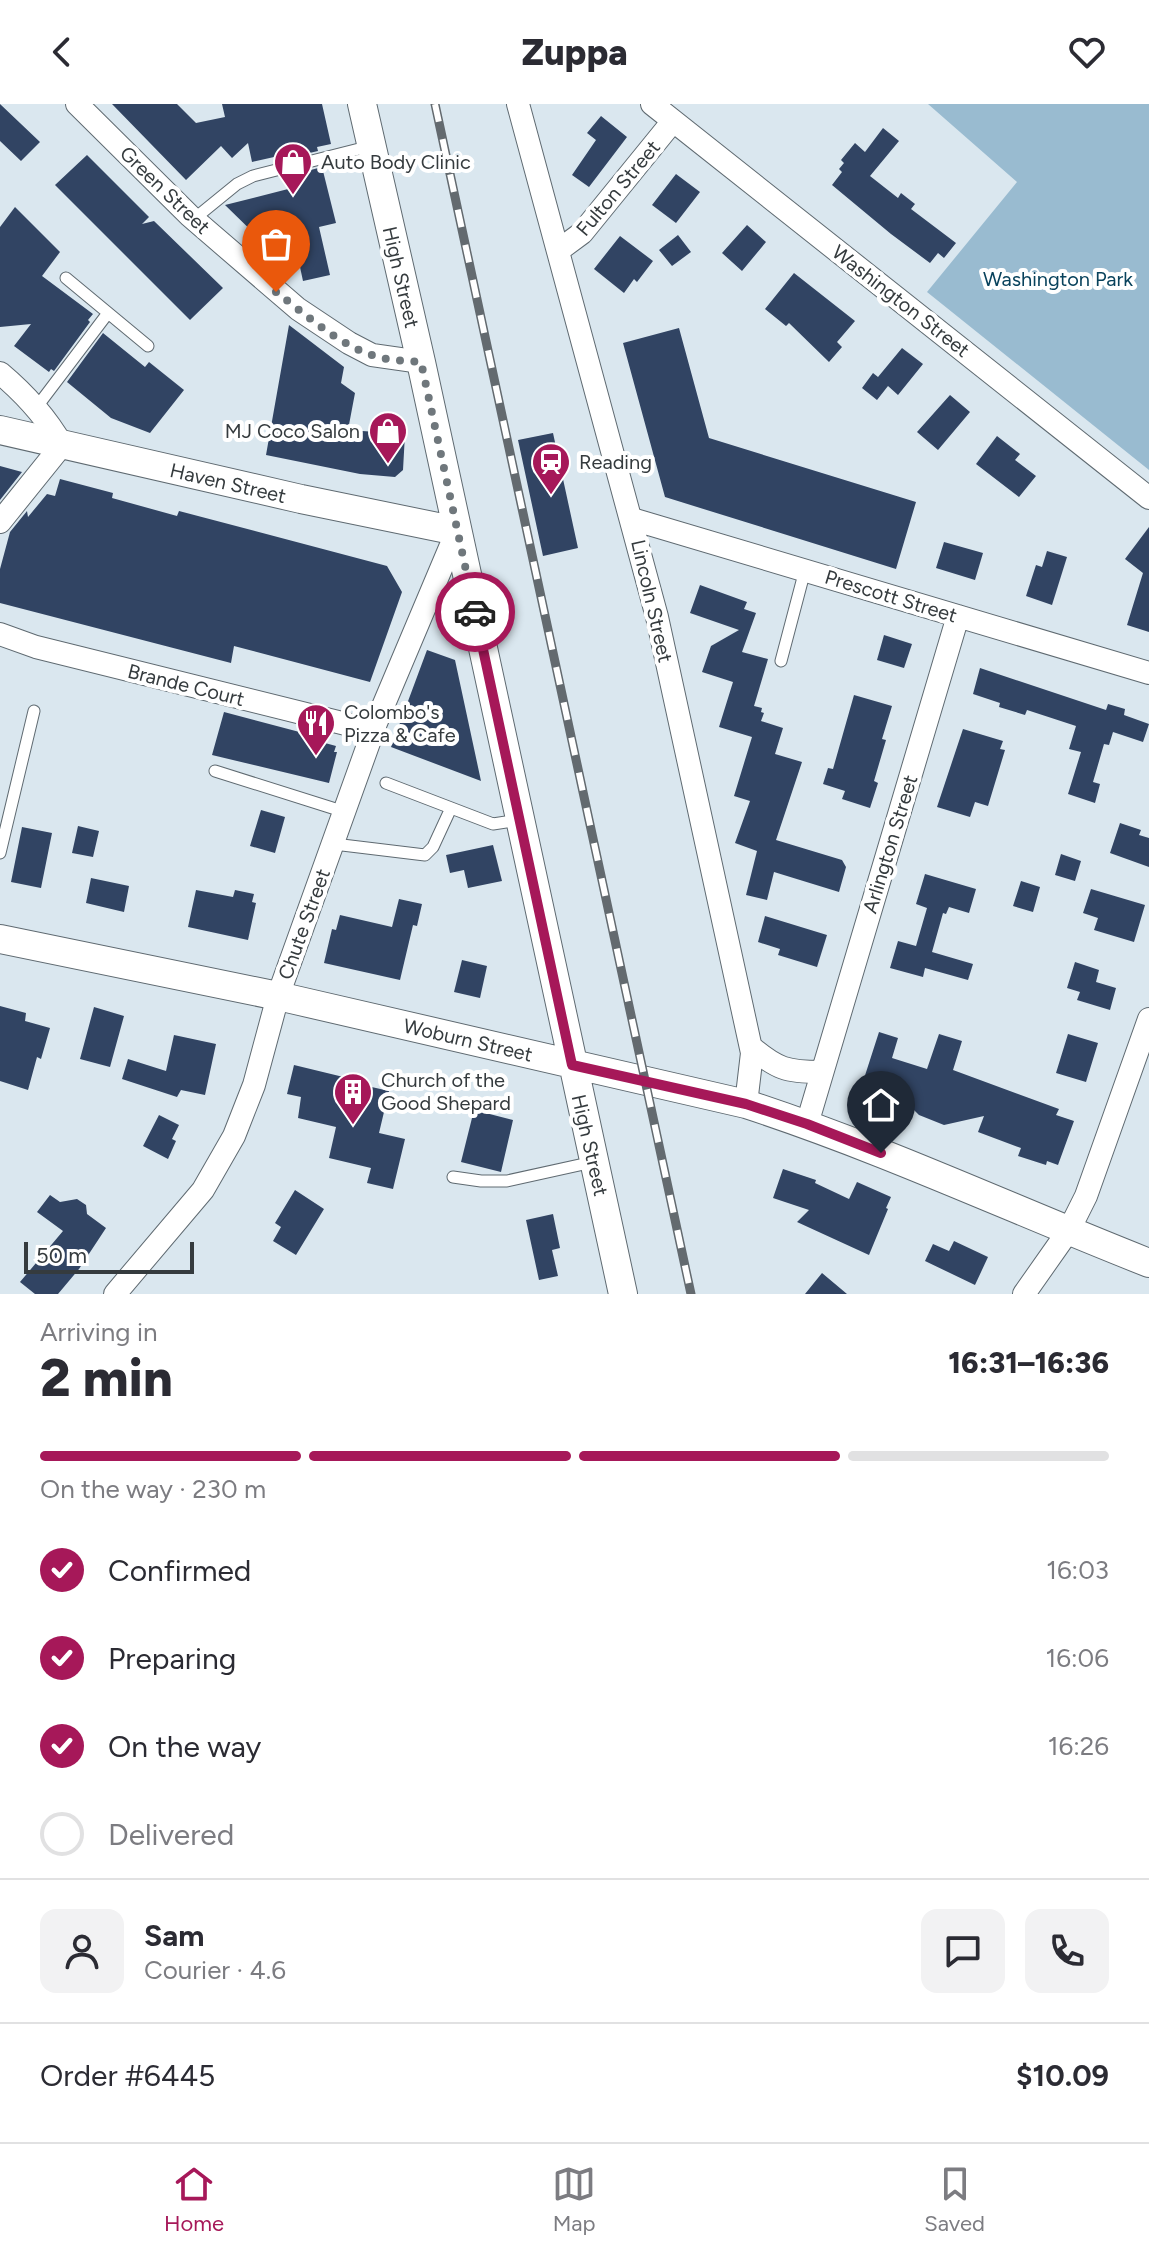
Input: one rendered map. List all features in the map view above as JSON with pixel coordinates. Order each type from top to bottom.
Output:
[{"type":"street","name":"High Street","points":[[362,104],[623,1294]]},
{"type":"street","name":"Lincoln Street","points":[[518,104],[657,617],[751,1047],[752,1070],[746,1104]]},
{"type":"street","name":"Washington Street","points":[[652,104],[1149,498]]},
{"type":"street","name":"Green Street","points":[[79,105],[194,219],[276,292],[349,343],[380,358],[421,362]]},
{"type":"street","name":"Fulton Street","points":[[559,250],[577,237],[604,209],[673,121]]},
{"type":"street","points":[[0,373],[36,408],[62,445],[0,522]]},
{"type":"street","name":"Haven Street","points":[[0,430],[301,499],[457,531]]},
{"type":"street","name":"Prescott Street","points":[[632,519],[1149,673]]},
{"type":"street","name":"Chute Street","points":[[115,1294],[187,1212],[226,1153],[254,1085],[278,996],[374,731],[457,531]]},
{"type":"street","name":"Arlington Street","points":[[807,1124],[958,616]]},
{"type":"street","name":"Brande Court","points":[[0,634],[36,647],[374,731]]},
{"type":"street","name":"Woburn Street","points":[[0,939],[278,996],[746,1104],[807,1124],[1149,1263]]},
{"type":"street","points":[[1024,1294],[1069,1230],[1086,1196],[1149,1019]]},
{"type":"street","points":[[751,1047],[786,1071],[821,1072]]},
{"type":"lane","points":[[194,219],[237,184],[253,176],[372,146]]},
{"type":"lane","points":[[66,278],[148,346]]},
{"type":"lane","points":[[36,408],[108,313]]},
{"type":"lane","points":[[781,661],[805,570]]},
{"type":"lane","points":[[0,853],[34,711]]},
{"type":"lane","points":[[215,771],[345,812]]},
{"type":"lane","points":[[386,783],[493,824],[519,820]]},
{"type":"lane","points":[[334,844],[425,855],[433,847],[451,808]]},
{"type":"lane","points":[[453,1177],[507,1181],[593,1162]]},
{"type":"green space","name":"Washington Park","points":[[928,104],[1149,104],[1149,470],[927,292],[1017,182]]},
{"type":"building","points":[[0,104],[40,142],[21,161],[0,141]]},
{"type":"building","points":[[112,104],[177,104],[196,123],[225,117],[222,104],[322,104],[331,144],[317,147],[318,151],[284,159],[283,155],[252,162],[248,143],[232,158],[221,146],[186,180]]},
{"type":"building","points":[[601,116],[627,137],[589,187],[572,175],[596,140],[587,133]]},
{"type":"building","points":[[883,128],[899,141],[870,176],[898,198],[901,193],[915,204],[911,209],[956,243],[944,258],[938,253],[930,263],[832,185],[842,172],[839,169],[844,163],[841,160],[855,143],[865,152]]},
{"type":"building","points":[[87,155],[149,217],[142,224],[154,221],[223,288],[190,320],[55,185]]},
{"type":"building","name":"Auto Body Clinic","points":[[322,167],[336,223],[319,227],[330,275],[303,281],[293,234],[262,241],[225,205],[292,188],[288,176]]},
{"type":"building","points":[[676,174],[700,192],[676,223],[652,205]]},
{"type":"building","points":[[15,207],[60,252],[42,276],[93,314],[54,371],[51,369],[49,372],[14,346],[31,324],[0,327],[0,227]]},
{"type":"building","points":[[747,225],[766,242],[742,271],[722,253]]},
{"type":"building","points":[[678,235],[691,252],[672,266],[659,250]]},
{"type":"building","points":[[620,236],[653,261],[624,293],[594,269]]},
{"type":"building","points":[[794,273],[855,321],[837,342],[842,347],[829,362],[789,323],[786,326],[765,309]]},
{"type":"building","points":[[289,325],[344,367],[341,383],[355,393],[348,430],[405,434],[403,470],[395,477],[360,474],[266,455]]},
{"type":"building","points":[[679,328],[709,438],[916,502],[896,569],[665,497],[623,343]]},
{"type":"building","points":[[103,333],[145,367],[149,362],[184,390],[150,433],[111,418],[67,382]]},
{"type":"building","points":[[902,348],[923,364],[898,395],[888,386],[877,400],[862,388],[873,373],[878,377]]},
{"type":"building","points":[[950,395],[970,412],[938,450],[917,432]]},
{"type":"building","points":[[553,433],[578,548],[543,556],[518,440]]},
{"type":"building","points":[[997,436],[1020,454],[1015,460],[1036,476],[1019,497],[976,464]]},
{"type":"building","points":[[0,466],[22,472],[0,500]]},
{"type":"building","points":[[60,479],[113,493],[112,498],[177,516],[179,511],[387,566],[402,592],[370,682],[234,646],[231,663],[0,603],[0,569],[10,532],[27,511],[28,517],[47,494],[55,496]]},
{"type":"building","points":[[1149,527],[1149,632],[1127,625],[1143,573],[1125,559]]},
{"type":"building","points":[[944,542],[983,553],[975,580],[936,568]]},
{"type":"building","points":[[1047,551],[1067,557],[1052,605],[1026,596],[1036,565],[1042,567]]},
{"type":"building","points":[[700,585],[747,602],[744,609],[756,613],[742,652],[768,659],[754,706],[762,708],[761,721],[783,728],[775,754],[802,762],[776,840],[842,860],[846,867],[839,892],[774,872],[767,900],[746,895],[757,851],[735,843],[750,801],[734,796],[752,737],[719,727],[733,682],[702,672],[711,646],[739,630],[690,613]]},
{"type":"building","points":[[884,635],[912,644],[904,668],[877,660]]},
{"type":"building","points":[[427,650],[455,660],[481,781],[391,747]]},
{"type":"building","points":[[980,668],[1106,710],[1108,704],[1125,709],[1124,715],[1149,724],[1143,742],[1113,732],[1109,745],[1104,744],[1093,782],[1100,784],[1095,803],[1068,794],[1081,752],[1069,749],[1076,726],[1027,710],[1025,715],[999,707],[1000,703],[973,694]]},
{"type":"building","points":[[854,695],[892,706],[882,739],[886,740],[870,808],[842,799],[845,791],[823,784],[828,768],[833,769]]},
{"type":"building","points":[[224,712],[326,739],[325,743],[336,746],[334,752],[337,752],[329,783],[212,755]]},
{"type":"building","points":[[963,729],[1003,741],[1000,749],[1005,750],[988,806],[975,802],[970,817],[937,807]]},
{"type":"building","points":[[261,810],[285,817],[275,853],[250,846]]},
{"type":"building","points":[[1120,823],[1141,830],[1139,835],[1149,838],[1149,867],[1110,853]]},
{"type":"building","points":[[78,826],[99,831],[93,857],[72,853]]},
{"type":"building","points":[[22,827],[52,833],[41,888],[11,882]]},
{"type":"building","points":[[493,845],[502,881],[468,888],[464,870],[450,873],[446,855]]},
{"type":"building","points":[[1061,854],[1081,861],[1075,881],[1055,875]]},
{"type":"building","points":[[925,874],[976,889],[969,913],[949,907],[946,914],[943,913],[932,952],[973,964],[968,980],[925,968],[923,977],[890,968],[898,941],[916,946],[927,908],[916,904]]},
{"type":"building","points":[[91,878],[129,886],[124,912],[86,903]]},
{"type":"building","points":[[1021,881],[1040,887],[1033,912],[1013,906]]},
{"type":"building","points":[[1091,889],[1145,905],[1134,942],[1094,930],[1098,918],[1083,913]]},
{"type":"building","points":[[196,890],[233,897],[235,890],[254,894],[252,902],[256,903],[248,940],[188,927]]},
{"type":"building","points":[[399,899],[422,904],[417,926],[413,925],[400,980],[324,963],[332,929],[336,930],[340,915],[392,927]]},
{"type":"building","points":[[765,916],[827,935],[817,967],[778,955],[780,949],[758,942]]},
{"type":"building","points":[[462,960],[487,966],[480,998],[454,992]]},
{"type":"building","points":[[1075,962],[1099,970],[1096,982],[1116,988],[1110,1010],[1077,1000],[1080,992],[1067,988]]},
{"type":"building","points":[[0,1006],[26,1013],[25,1021],[50,1028],[41,1059],[37,1057],[28,1090],[0,1081]]},
{"type":"building","points":[[94,1007],[124,1016],[110,1067],[80,1059]]},
{"type":"building","points":[[879,1032],[898,1038],[892,1058],[927,1069],[939,1034],[962,1041],[953,1070],[1059,1109],[1056,1115],[1074,1121],[1058,1165],[1047,1161],[1046,1165],[1018,1156],[1021,1148],[978,1132],[984,1116],[944,1125],[919,1115],[912,1108],[860,1091]]},
{"type":"building","points":[[1068,1034],[1098,1043],[1086,1082],[1056,1073]]},
{"type":"building","points":[[174,1035],[216,1044],[205,1095],[181,1090],[177,1097],[122,1079],[128,1059],[166,1071]]},
{"type":"building","name":"Church of the Good Shepard","points":[[294,1065],[389,1091],[379,1133],[405,1139],[393,1189],[367,1183],[371,1168],[329,1158],[336,1127],[298,1118],[301,1097],[287,1094]]},
{"type":"building","points":[[474,1110],[513,1120],[501,1172],[461,1162]]},
{"type":"building","points":[[159,1115],[179,1125],[168,1159],[143,1146]]},
{"type":"building","points":[[783,1169],[816,1180],[815,1183],[849,1199],[857,1182],[891,1197],[869,1255],[797,1222],[809,1210],[773,1198]]},
{"type":"building","points":[[295,1190],[324,1209],[296,1255],[273,1241],[281,1227],[275,1223]]},
{"type":"building","points":[[50,1195],[60,1202],[77,1199],[86,1205],[87,1214],[106,1228],[58,1294],[35,1294],[20,1282],[63,1231],[37,1212]]},
{"type":"building","points":[[553,1214],[560,1248],[552,1250],[558,1276],[539,1280],[526,1220]]},
{"type":"building","points":[[954,1241],[988,1257],[975,1285],[925,1261],[933,1244],[949,1251]]},
{"type":"building","points":[[822,1273],[847,1294],[805,1294]]},
{"type":"railway","points":[[435,104],[691,1294]]},
{"type":"way so far","points":[[276,292],[335,334],[372,355],[421,362],[475,612]]},
{"type":"place","name":"Auto Body Clinic","points":[[293,196]]},
{"type":"place","name":"MJ Coco Salon","points":[[388,465]]},
{"type":"place","name":"Reading","points":[[551,496]]},
{"type":"place","name":"Colombo's Pizza & Cafe","points":[[316,757]]},
{"type":"place","name":"Church of the Good Shepard","points":[[353,1126]]},
{"type":"route","points":[[475,612],[572,1065],[746,1104],[881,1153]]}]
